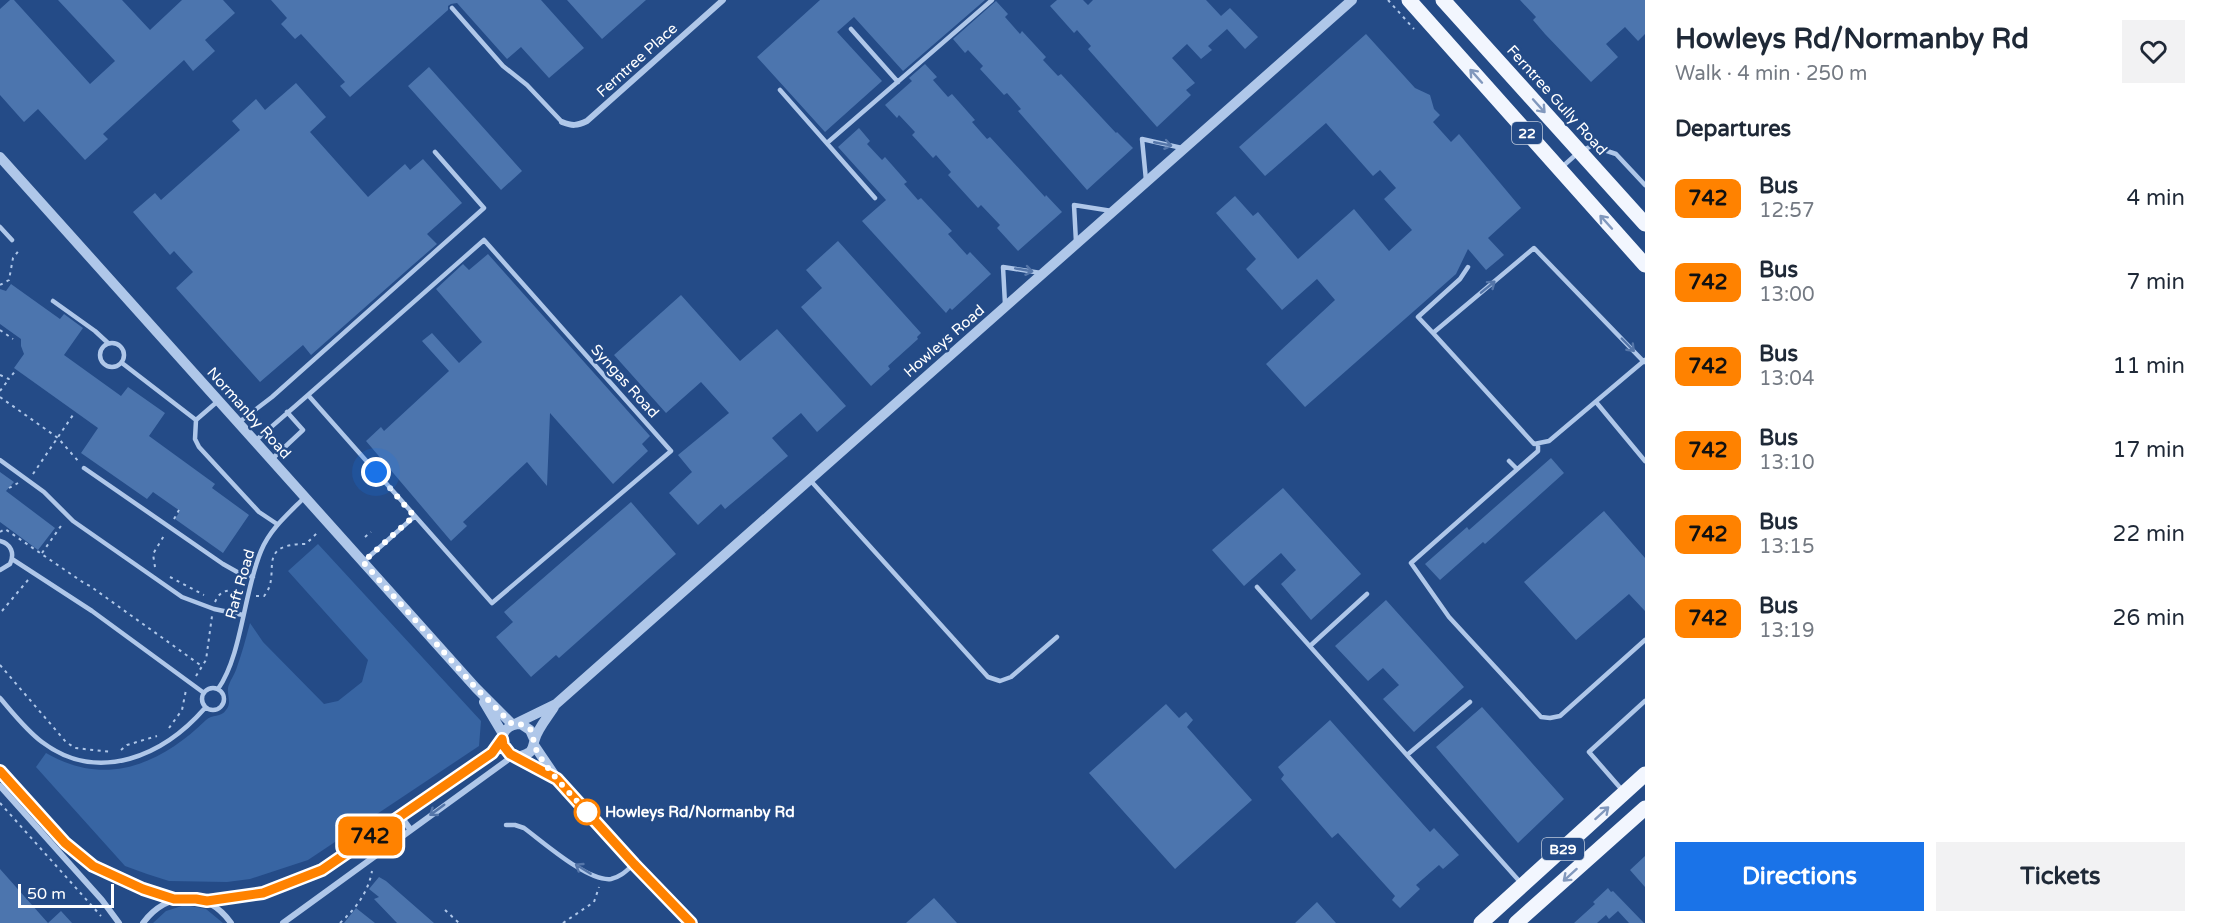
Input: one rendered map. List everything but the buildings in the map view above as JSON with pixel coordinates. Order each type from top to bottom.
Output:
[{"type":"main road","name":"22","points":[[1408,0],[1645,265]]},
{"type":"main road","name":"Ferntree Gully Road","points":[[1443,0],[1645,224]]},
{"type":"main road","name":"B29","points":[[1481,923],[1645,774]]},
{"type":"main road","name":"B29","points":[[1516,923],[1645,808]]},
{"type":"street","name":"Ferntree Place","points":[[562,122],[578,125],[587,121],[723,0]]},
{"type":"street","name":"Howleys Road","points":[[514,724],[556,704],[1352,0]]},
{"type":"street","name":"Normanby Road","points":[[0,158],[476,688],[514,724]]},
{"type":"street","name":"Normanby Road","points":[[476,688],[502,737]]},
{"type":"street","name":"Howleys Road","points":[[534,742],[556,704]]},
{"type":"street","points":[[0,771],[58,836],[83,858],[143,889],[174,899],[207,901],[263,893],[322,870],[492,753],[514,724],[526,726],[531,730],[534,742],[557,779],[687,921]]},
{"type":"street","points":[[502,737],[505,750],[557,779]]},
{"type":"street","points":[[283,923],[514,756],[524,755],[531,750],[534,742]]},
{"type":"street","points":[[0,786],[102,900],[118,923]]},
{"type":"street","points":[[400,815],[410,829]]},
{"type":"street","points":[[142,923],[150,913],[174,899]]},
{"type":"street","points":[[207,901],[219,909],[231,923]]},
{"type":"lane","points":[[827,143],[992,0]]},
{"type":"lane","points":[[452,8],[503,66],[526,85],[562,122]]},
{"type":"lane","points":[[850,29],[898,82]]},
{"type":"lane","points":[[780,90],[875,198]]},
{"type":"lane","points":[[1146,182],[1142,140],[1185,148]]},
{"type":"lane","points":[[1559,169],[1580,152],[1592,146],[1616,154],[1645,184]]},
{"type":"lane","points":[[238,423],[272,398],[484,208],[435,152]]},
{"type":"lane","points":[[1076,244],[1074,205],[1113,211]]},
{"type":"lane","points":[[0,227],[12,240]]},
{"type":"lane","name":"Syngas Road","points":[[255,441],[484,240],[671,451],[492,603],[308,395]]},
{"type":"lane","points":[[1433,333],[1534,248],[1645,361],[1549,441],[1539,444],[1530,441],[1433,333],[1419,316],[1460,279],[1468,267]]},
{"type":"lane","points":[[1005,307],[1003,267],[1043,273]]},
{"type":"lane","points":[[53,301],[108,343],[116,343],[123,348],[122,363],[114,367],[103,363],[100,355],[108,343]]},
{"type":"lane","points":[[122,363],[196,420]]},
{"type":"lane","points":[[218,401],[196,420],[195,439],[199,447],[259,512],[277,524]]},
{"type":"lane","points":[[1596,402],[1645,461]]},
{"type":"lane","points":[[271,459],[303,430],[288,412]]},
{"type":"lane","points":[[1539,444],[1538,451],[1410,563],[1442,608],[1541,717],[1560,716],[1645,640]]},
{"type":"lane","points":[[0,460],[44,492],[68,516],[182,597],[214,609],[243,615]]},
{"type":"lane","points":[[1509,461],[1517,469]]},
{"type":"lane","points":[[84,468],[223,564],[239,573],[253,577]]},
{"type":"lane","points":[[810,480],[988,676],[1000,681],[1011,677],[1057,637]]},
{"type":"lane","name":"Raft Road","points":[[0,698],[33,735],[56,752],[75,760],[104,763],[123,761],[157,748],[183,731],[205,708],[212,711],[222,706],[224,699],[218,689],[227,671],[261,550],[277,524],[305,497]]},
{"type":"lane","points":[[363,562],[414,516]]},
{"type":"lane","points":[[0,541],[9,545],[12,550],[12,559],[7,567],[0,570]]},
{"type":"lane","points":[[12,559],[92,611],[204,693]]},
{"type":"lane","points":[[1257,587],[1523,885]]},
{"type":"lane","points":[[1310,646],[1367,594]]},
{"type":"lane","points":[[205,708],[202,702],[204,693],[212,688],[218,689]]},
{"type":"lane","points":[[1624,793],[1589,752],[1645,701]]},
{"type":"lane","points":[[1407,755],[1470,702]]},
{"type":"lane","points":[[506,825],[524,828],[586,873],[602,879],[621,876],[634,864]]},
{"type":"path","points":[[0,285],[9,280],[13,258],[20,249]]},
{"type":"path","points":[[0,330],[13,339]]},
{"type":"path","points":[[0,391],[16,370]]},
{"type":"path","points":[[0,375],[9,378]]},
{"type":"path","points":[[0,397],[58,438],[84,468]]},
{"type":"path","points":[[9,488],[32,474],[75,412]]},
{"type":"path","points":[[161,571],[154,566],[153,554],[179,510]]},
{"type":"path","points":[[41,553],[68,516]]},
{"type":"path","points":[[0,532],[5,529],[108,597],[203,667]]},
{"type":"path","points":[[365,537],[370,532]]},
{"type":"path","points":[[2,611],[33,573]]},
{"type":"path","points":[[169,576],[206,596]]},
{"type":"path","points":[[0,803],[107,923]]},
{"type":"path","points":[[340,923],[356,907],[369,886],[373,866]]},
{"type":"path","points":[[563,923],[594,902],[602,879]]},
{"type":"path","points":[[445,910],[459,923]]},
{"type":"shaded area","points":[[318,544],[481,721],[479,746],[308,860],[250,879],[227,882],[169,881],[125,866],[36,767],[46,753],[68,763],[90,769],[111,770],[132,766],[170,749],[208,718],[222,714],[228,707],[229,686],[239,662],[250,623],[263,642],[324,704],[338,701],[362,682],[368,660],[288,571]]},
{"type":"shaded area","points":[[185,905],[206,909],[223,923],[153,923],[166,911]]},
{"type":"bus line","name":"742","points":[[0,771],[65,843],[93,866],[143,889],[174,899],[207,901],[263,893],[322,870],[492,753],[502,739],[505,750],[510,754],[557,779],[682,916],[691,923]]},
{"type":"place","name":"Howleys Rd/Normanby Rd","points":[[587,812]]},
{"type":"route","points":[[376,472],[414,516],[363,562],[476,688],[513,725],[521,724],[531,730],[534,734],[534,745],[557,779],[587,812]]}]
